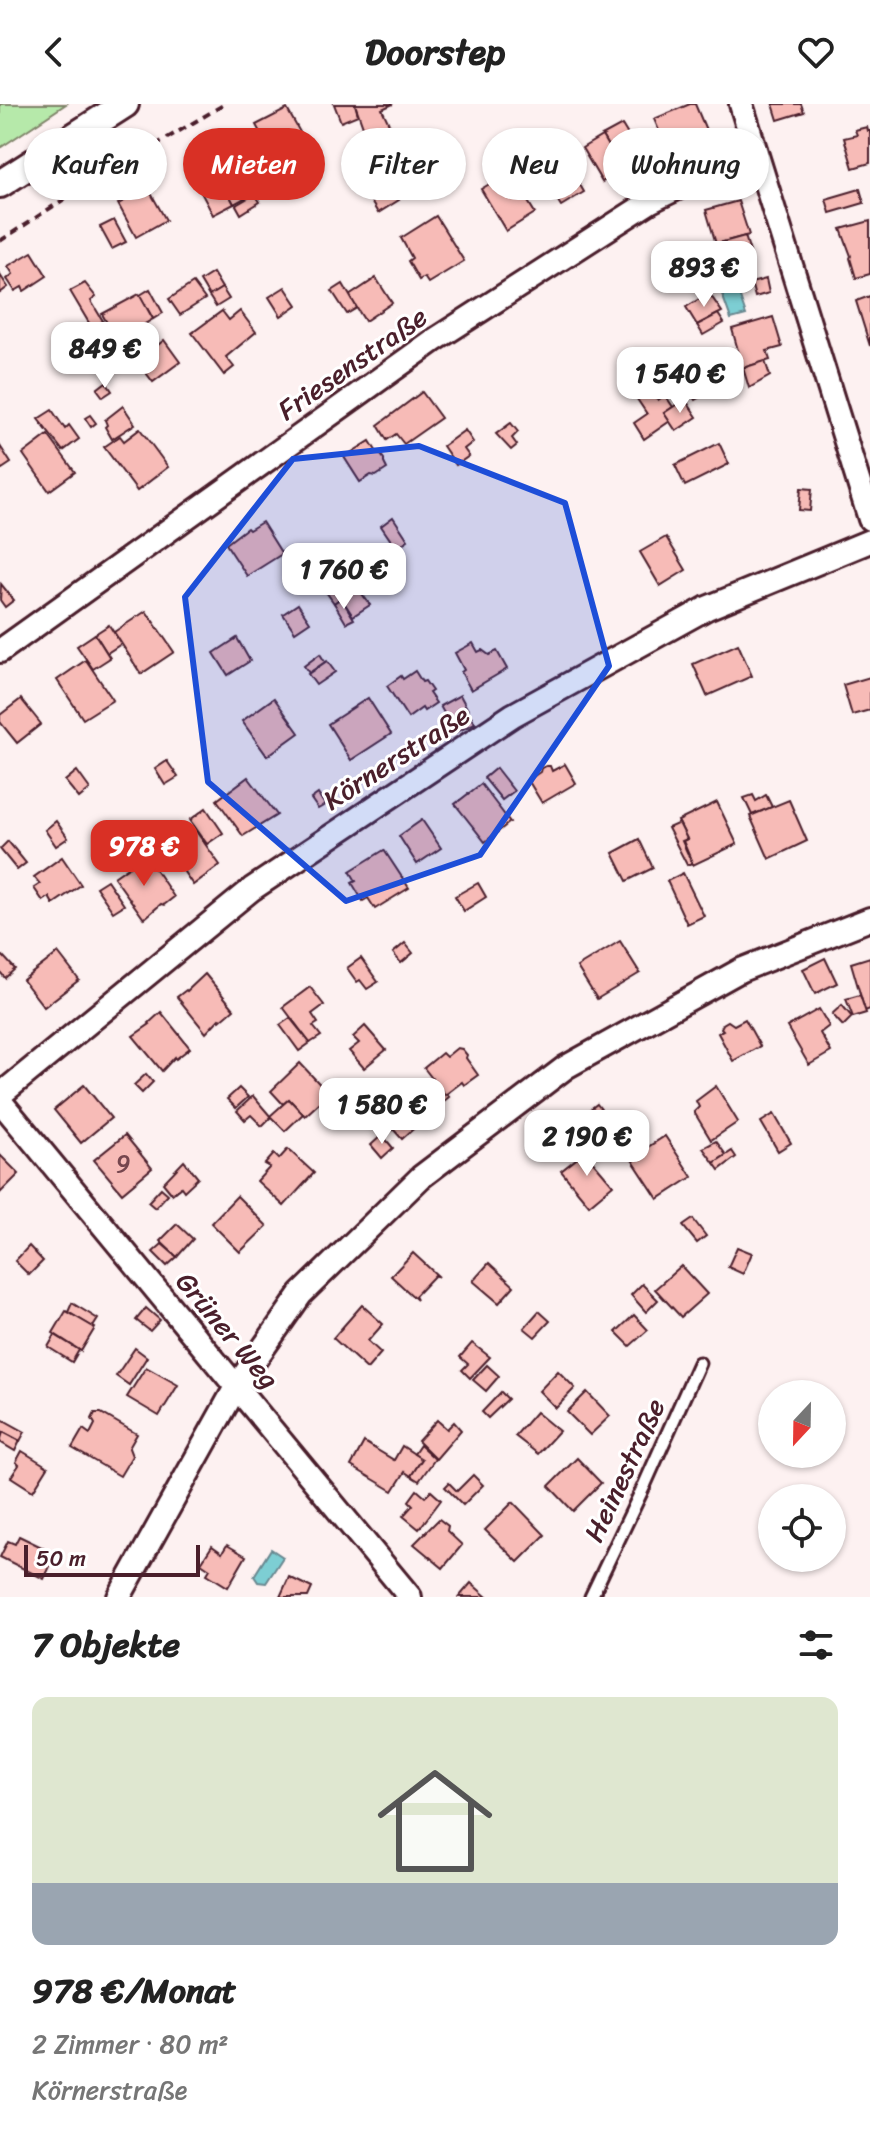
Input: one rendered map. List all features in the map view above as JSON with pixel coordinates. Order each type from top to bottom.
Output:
[{"type":"street","points":[[0,184],[125,104]]},
{"type":"street","points":[[741,104],[748,128]]},
{"type":"street","points":[[769,195],[870,519]]},
{"type":"street","name":"Friesenstraße","points":[[0,651],[433,341],[653,200]]},
{"type":"street","name":"Körnerstraße","points":[[0,1095],[252,889],[513,715],[707,608],[870,541]]},
{"type":"street","points":[[119,1597],[236,1387],[301,1294],[421,1177],[566,1067],[741,970],[870,919]]},
{"type":"street","name":"Grüner Weg","points":[[0,1101],[410,1597]]},
{"type":"lane","name":"Heinestraße","points":[[591,1597],[699,1363]]},
{"type":"path","points":[[0,241],[69,196],[225,104]]},
{"type":"highlighted area","points":[[419,446],[565,503],[609,666],[480,855],[346,901],[208,782],[185,597],[293,459]]},
{"type":"green space","points":[[0,104],[66,104],[30,128],[24,128],[24,132],[0,148]]},
{"type":"water","points":[[737,289],[746,315],[731,319],[722,294]]},
{"type":"water","points":[[271,1549],[283,1557],[266,1583],[258,1582],[254,1576]]},
{"type":"building","points":[[334,104],[355,104],[358,115],[341,122]]},
{"type":"building","points":[[355,104],[393,104],[382,109],[390,126],[364,128]]},
{"type":"building","points":[[695,104],[705,128],[658,128],[654,119]]},
{"type":"building","points":[[773,104],[801,104],[804,112],[778,120]]},
{"type":"building","points":[[287,109],[298,128],[258,128],[256,125]]},
{"type":"building","points":[[867,127],[870,131],[870,163],[853,168],[844,138],[857,135],[855,130]]},
{"type":"building","points":[[603,138],[602,182],[587,156],[587,145]]},
{"type":"building","points":[[860,189],[864,203],[830,213],[826,199]]},
{"type":"building","points":[[126,200],[155,200],[166,220],[136,237],[118,204]]},
{"type":"building","points":[[205,200],[232,200],[234,204],[213,215]]},
{"type":"building","points":[[245,200],[260,202],[241,214],[236,205]]},
{"type":"building","points":[[370,200],[399,200],[378,213]]},
{"type":"building","points":[[488,200],[527,200],[535,213],[506,231]]},
{"type":"building","points":[[557,200],[571,200],[561,206]]},
{"type":"building","points":[[738,201],[749,235],[716,244],[706,210]]},
{"type":"building","points":[[436,216],[464,261],[428,283],[424,277],[419,280],[408,261],[412,258],[401,238]]},
{"type":"building","points":[[114,220],[126,242],[112,249],[100,227]]},
{"type":"building","points":[[870,221],[870,274],[856,278],[841,229]]},
{"type":"building","points":[[745,236],[750,252],[722,261],[716,244]]},
{"type":"building","points":[[32,252],[47,276],[24,291],[22,287],[15,291],[7,279],[13,274],[8,266]]},
{"type":"building","points":[[213,273],[222,288],[209,296],[200,281]]},
{"type":"building","points":[[0,275],[8,287],[0,293]]},
{"type":"building","points":[[376,278],[392,303],[365,321],[349,296]]},
{"type":"building","points":[[766,279],[769,293],[755,297],[751,283]]},
{"type":"building","points":[[85,283],[96,297],[91,301],[103,321],[92,328],[70,291]]},
{"type":"building","points":[[193,283],[205,299],[180,315],[169,299]]},
{"type":"building","points":[[343,284],[357,308],[347,314],[332,291]]},
{"type":"building","points":[[285,287],[297,305],[281,316],[269,297]]},
{"type":"building","points":[[222,288],[229,299],[216,307],[209,296]]},
{"type":"building","points":[[150,289],[163,313],[153,319],[140,295]]},
{"type":"building","points":[[709,293],[722,312],[697,325],[686,307]]},
{"type":"building","points":[[139,294],[153,319],[145,324],[147,329],[131,338],[128,334],[117,341],[102,314]]},
{"type":"building","points":[[870,296],[870,346],[856,301]]},
{"type":"building","points":[[222,311],[229,320],[240,311],[256,332],[226,357],[234,367],[224,375],[192,333]]},
{"type":"building","points":[[718,314],[724,323],[703,335],[697,325]]},
{"type":"building","points":[[773,317],[782,347],[767,351],[770,360],[743,368],[732,329]]},
{"type":"building","points":[[155,340],[158,345],[164,340],[180,362],[153,382],[137,361],[140,359],[136,354]]},
{"type":"building","points":[[765,361],[770,376],[749,388],[743,368]]},
{"type":"building","points":[[714,366],[721,378],[713,382],[716,388],[695,400],[684,382]]},
{"type":"building","points":[[106,382],[112,391],[103,397],[97,389]]},
{"type":"building","points":[[647,383],[658,400],[665,395],[673,407],[664,413],[670,421],[644,439],[634,423],[647,414],[633,393]]},
{"type":"building","points":[[422,392],[441,418],[404,444],[396,434],[387,440],[378,425]]},
{"type":"building","points":[[685,399],[697,417],[676,431],[664,413]]},
{"type":"building","points":[[123,406],[135,424],[112,439],[105,427],[105,420]]},
{"type":"building","points":[[52,410],[65,429],[69,425],[79,439],[63,451],[38,419]]},
{"type":"building","points":[[90,415],[96,423],[91,427],[85,418]]},
{"type":"building","points":[[511,423],[518,432],[512,438],[517,445],[511,450],[496,434]]},
{"type":"building","points":[[140,429],[168,467],[137,491],[104,447],[120,436],[124,441]]},
{"type":"building","points":[[465,430],[473,442],[464,449],[469,456],[456,465],[443,446]]},
{"type":"building","points":[[48,435],[75,472],[49,491],[23,454]]},
{"type":"building","points":[[370,441],[384,459],[387,469],[360,482],[344,457]]},
{"type":"building","points":[[719,443],[729,464],[685,486],[675,465]]},
{"type":"building","points":[[0,446],[11,463],[2,469],[0,467]]},
{"type":"building","points":[[801,488],[812,489],[810,511],[799,510]]},
{"type":"building","points":[[393,517],[408,540],[396,548],[381,526]]},
{"type":"building","points":[[262,522],[282,554],[247,576],[226,544],[247,528],[249,530]]},
{"type":"building","points":[[666,537],[686,570],[660,586],[640,552]]},
{"type":"building","points":[[333,582],[341,594],[355,584],[370,605],[353,616],[341,598],[334,603],[324,589]]},
{"type":"building","points":[[1,584],[14,600],[5,607],[0,600]]},
{"type":"building","points":[[341,598],[354,619],[346,623],[334,603]]},
{"type":"building","points":[[298,604],[310,622],[295,632],[283,614]]},
{"type":"building","points":[[146,611],[174,652],[141,674],[114,632]]},
{"type":"building","points":[[109,625],[121,644],[107,653],[95,634]]},
{"type":"building","points":[[95,634],[110,658],[93,669],[77,646]]},
{"type":"building","points":[[237,638],[250,661],[228,675],[214,653]]},
{"type":"building","points":[[473,643],[478,652],[482,650],[489,655],[497,651],[507,669],[471,690],[455,653]]},
{"type":"building","points":[[738,644],[752,676],[707,696],[693,664]]},
{"type":"building","points":[[320,654],[325,662],[309,673],[304,666]]},
{"type":"building","points":[[86,660],[113,700],[83,719],[57,680]]},
{"type":"building","points":[[327,661],[335,672],[316,685],[308,674]]},
{"type":"building","points":[[415,671],[432,691],[429,693],[436,703],[408,718],[387,686]]},
{"type":"building","points":[[870,677],[870,710],[852,715],[843,685]]},
{"type":"building","points":[[460,695],[475,723],[455,733],[440,706]]},
{"type":"building","points":[[274,698],[299,733],[267,756],[242,721]]},
{"type":"building","points":[[368,698],[391,734],[351,760],[328,724]]},
{"type":"building","points":[[21,699],[41,724],[17,743],[0,722],[0,715]]},
{"type":"building","points":[[167,761],[178,777],[165,785],[155,769]]},
{"type":"building","points":[[565,764],[576,783],[542,803],[528,780],[541,768],[550,766],[552,771]]},
{"type":"building","points":[[496,768],[514,791],[502,800],[484,778]]},
{"type":"building","points":[[77,771],[90,789],[79,798],[65,781]]},
{"type":"building","points":[[248,777],[277,815],[243,836],[217,800]]},
{"type":"building","points":[[481,784],[510,822],[485,842],[455,804]]},
{"type":"building","points":[[318,794],[325,805],[318,809],[311,799]]},
{"type":"building","points":[[753,795],[756,801],[766,795],[772,807],[752,815],[744,798]]},
{"type":"building","points":[[789,800],[807,841],[769,859],[750,816]]},
{"type":"building","points":[[717,802],[737,844],[693,865],[683,841],[687,839],[678,821]]},
{"type":"building","points":[[206,808],[223,833],[207,844],[190,820]]},
{"type":"building","points":[[422,820],[441,848],[417,864],[399,836]]},
{"type":"building","points":[[56,821],[68,838],[56,846],[45,830]]},
{"type":"building","points":[[679,823],[687,839],[682,841],[692,863],[687,865],[668,828]]},
{"type":"building","points":[[193,827],[220,865],[193,885],[166,846]]},
{"type":"building","points":[[639,839],[653,868],[627,881],[613,853]]},
{"type":"building","points":[[8,841],[26,863],[17,870],[0,849]]},
{"type":"building","points":[[384,850],[409,888],[375,909],[368,898],[363,901],[352,883],[356,881],[350,871]]},
{"type":"building","points":[[62,857],[81,885],[53,904],[49,897],[43,901],[34,888],[40,884],[34,877]]},
{"type":"building","points":[[149,860],[174,897],[144,919],[114,877],[134,863],[138,868]]},
{"type":"building","points":[[683,873],[704,916],[687,924],[667,881]]},
{"type":"building","points":[[107,880],[124,905],[113,912],[96,887]]},
{"type":"building","points":[[478,883],[486,897],[464,911],[455,896]]},
{"type":"building","points":[[620,941],[640,973],[597,999],[577,967]]},
{"type":"building","points":[[405,943],[413,953],[401,963],[393,953]]},
{"type":"building","points":[[58,953],[79,980],[44,1007],[23,980]]},
{"type":"building","points":[[3,956],[15,969],[5,978],[0,972],[0,958]]},
{"type":"building","points":[[870,957],[870,1009],[865,1011],[851,963]]},
{"type":"building","points":[[361,958],[378,982],[367,989],[360,980],[357,982],[347,968]]},
{"type":"building","points":[[825,958],[837,983],[815,994],[803,969]]},
{"type":"building","points":[[205,974],[234,1009],[206,1033],[177,997]]},
{"type":"building","points":[[310,987],[324,1005],[312,1014],[318,1023],[313,1026],[321,1036],[310,1043],[283,1007]]},
{"type":"building","points":[[860,995],[866,1013],[853,1017],[846,999]]},
{"type":"building","points":[[842,1005],[852,1017],[843,1026],[832,1014]]},
{"type":"building","points":[[819,1009],[829,1026],[820,1033],[831,1052],[809,1065],[787,1027]]},
{"type":"building","points":[[161,1012],[190,1048],[175,1057],[162,1071],[133,1036]]},
{"type":"building","points":[[290,1018],[310,1043],[299,1051],[280,1025]]},
{"type":"building","points":[[745,1019],[760,1046],[733,1061],[718,1033],[728,1021],[734,1025]]},
{"type":"building","points":[[365,1026],[386,1050],[364,1068],[349,1051],[359,1043],[353,1037]]},
{"type":"building","points":[[457,1048],[467,1055],[478,1075],[445,1095],[424,1068],[442,1053],[446,1057]]},
{"type":"building","points":[[300,1063],[329,1094],[305,1116],[289,1099],[283,1104],[271,1091]]},
{"type":"building","points":[[146,1074],[153,1082],[142,1093],[134,1085]]},
{"type":"building","points":[[435,1083],[449,1097],[439,1105],[427,1089]]},
{"type":"building","points":[[84,1085],[111,1118],[81,1143],[54,1110]]},
{"type":"building","points":[[716,1086],[738,1122],[711,1140],[694,1112],[699,1107],[696,1101]]},
{"type":"building","points":[[239,1088],[248,1097],[236,1108],[227,1099]]},
{"type":"building","points":[[397,1088],[402,1093],[407,1089],[430,1114],[402,1139],[374,1108]]},
{"type":"building","points":[[253,1096],[271,1117],[262,1126],[251,1115],[245,1120],[237,1111]]},
{"type":"building","points":[[289,1099],[303,1114],[285,1131],[270,1116]]},
{"type":"building","points":[[597,1104],[617,1130],[605,1140],[584,1114]]},
{"type":"building","points":[[584,1114],[605,1140],[593,1150],[572,1124]]},
{"type":"building","points":[[774,1114],[791,1143],[778,1151],[761,1122]]},
{"type":"building","points":[[125,1135],[152,1168],[122,1193],[94,1160]]},
{"type":"building","points":[[382,1135],[393,1148],[382,1158],[371,1145]]},
{"type":"building","points":[[665,1136],[692,1177],[658,1199],[631,1158]]},
{"type":"building","points":[[716,1141],[726,1155],[714,1163],[703,1148]]},
{"type":"building","points":[[288,1149],[314,1173],[284,1206],[257,1181],[270,1167],[265,1164],[274,1154],[279,1159]]},
{"type":"building","points":[[732,1151],[736,1157],[719,1170],[714,1163]]},
{"type":"building","points":[[585,1152],[613,1185],[589,1205],[561,1171]]},
{"type":"building","points":[[0,1155],[19,1174],[0,1193]]},
{"type":"building","points":[[184,1161],[198,1178],[184,1191],[181,1187],[172,1194],[163,1183]]},
{"type":"building","points":[[161,1188],[168,1194],[155,1208],[148,1202]]},
{"type":"building","points":[[237,1196],[267,1226],[240,1252],[211,1223]]},
{"type":"building","points":[[693,1219],[706,1236],[697,1243],[683,1226]]},
{"type":"building","points":[[177,1224],[193,1239],[177,1257],[160,1241]]},
{"type":"building","points":[[162,1244],[177,1257],[167,1266],[153,1252]]},
{"type":"building","points":[[29,1246],[43,1261],[29,1275],[15,1261]]},
{"type":"building","points":[[737,1247],[752,1253],[743,1274],[728,1267]]},
{"type":"building","points":[[413,1253],[439,1277],[435,1275],[415,1296],[417,1300],[391,1276]]},
{"type":"building","points":[[489,1263],[514,1286],[499,1303],[473,1281]]},
{"type":"building","points":[[681,1266],[707,1294],[681,1317],[655,1289]]},
{"type":"building","points":[[642,1284],[658,1300],[646,1312],[631,1295]]},
{"type":"building","points":[[72,1303],[98,1319],[93,1327],[68,1312]]},
{"type":"building","points":[[362,1305],[383,1324],[368,1341],[381,1353],[367,1369],[333,1338]]},
{"type":"building","points":[[146,1308],[160,1320],[150,1331],[136,1320]]},
{"type":"building","points":[[66,1311],[95,1328],[81,1351],[53,1333]]},
{"type":"building","points":[[539,1311],[550,1321],[535,1337],[524,1328]]},
{"type":"building","points":[[634,1315],[648,1330],[630,1346],[616,1332]]},
{"type":"building","points":[[55,1335],[79,1350],[72,1362],[48,1347]]},
{"type":"building","points":[[472,1343],[490,1357],[470,1378],[462,1370],[468,1364],[460,1357]]},
{"type":"building","points":[[135,1348],[147,1357],[129,1385],[116,1376]]},
{"type":"building","points":[[487,1365],[499,1376],[486,1391],[473,1380]]},
{"type":"building","points":[[146,1367],[178,1385],[159,1416],[127,1397]]},
{"type":"building","points":[[558,1371],[575,1388],[556,1408],[539,1391]]},
{"type":"building","points":[[501,1392],[508,1399],[488,1418],[482,1412]]},
{"type":"building","points":[[587,1392],[610,1416],[590,1435],[567,1412]]},
{"type":"building","points":[[536,1412],[559,1431],[538,1454],[515,1436]]},
{"type":"building","points":[[95,1413],[101,1413],[137,1434],[129,1448],[132,1456],[120,1476],[72,1448],[83,1429],[90,1434],[95,1424],[92,1419]]},
{"type":"building","points":[[0,1418],[25,1432],[20,1441],[3,1432],[0,1439]]},
{"type":"building","points":[[437,1420],[447,1429],[454,1422],[461,1430],[436,1459],[418,1441]]},
{"type":"building","points":[[3,1432],[20,1441],[15,1451],[0,1442]]},
{"type":"building","points":[[364,1442],[394,1460],[402,1446],[422,1459],[411,1476],[405,1472],[393,1491],[351,1466]]},
{"type":"building","points":[[420,1445],[435,1459],[419,1481],[411,1476],[422,1459],[414,1454]]},
{"type":"building","points":[[22,1451],[48,1467],[33,1491],[11,1477],[19,1465],[16,1462]]},
{"type":"building","points":[[577,1458],[601,1483],[573,1511],[549,1486]]},
{"type":"building","points":[[473,1475],[483,1485],[463,1505],[445,1487],[449,1483],[457,1491]]},
{"type":"building","points":[[417,1490],[425,1497],[431,1491],[441,1500],[419,1529],[403,1516],[413,1505],[409,1501]]},
{"type":"building","points":[[513,1502],[545,1535],[518,1562],[485,1530]]},
{"type":"building","points":[[439,1519],[462,1545],[443,1568],[414,1544]]},
{"type":"building","points":[[19,1536],[56,1554],[44,1579],[0,1557],[8,1541],[15,1544]]},
{"type":"building","points":[[227,1545],[246,1556],[228,1587],[207,1574],[210,1569],[201,1563],[212,1546],[222,1553]]},
{"type":"building","points":[[289,1577],[312,1588],[308,1597],[280,1597]]},
{"type":"building","points":[[471,1583],[487,1597],[459,1597]]}]
